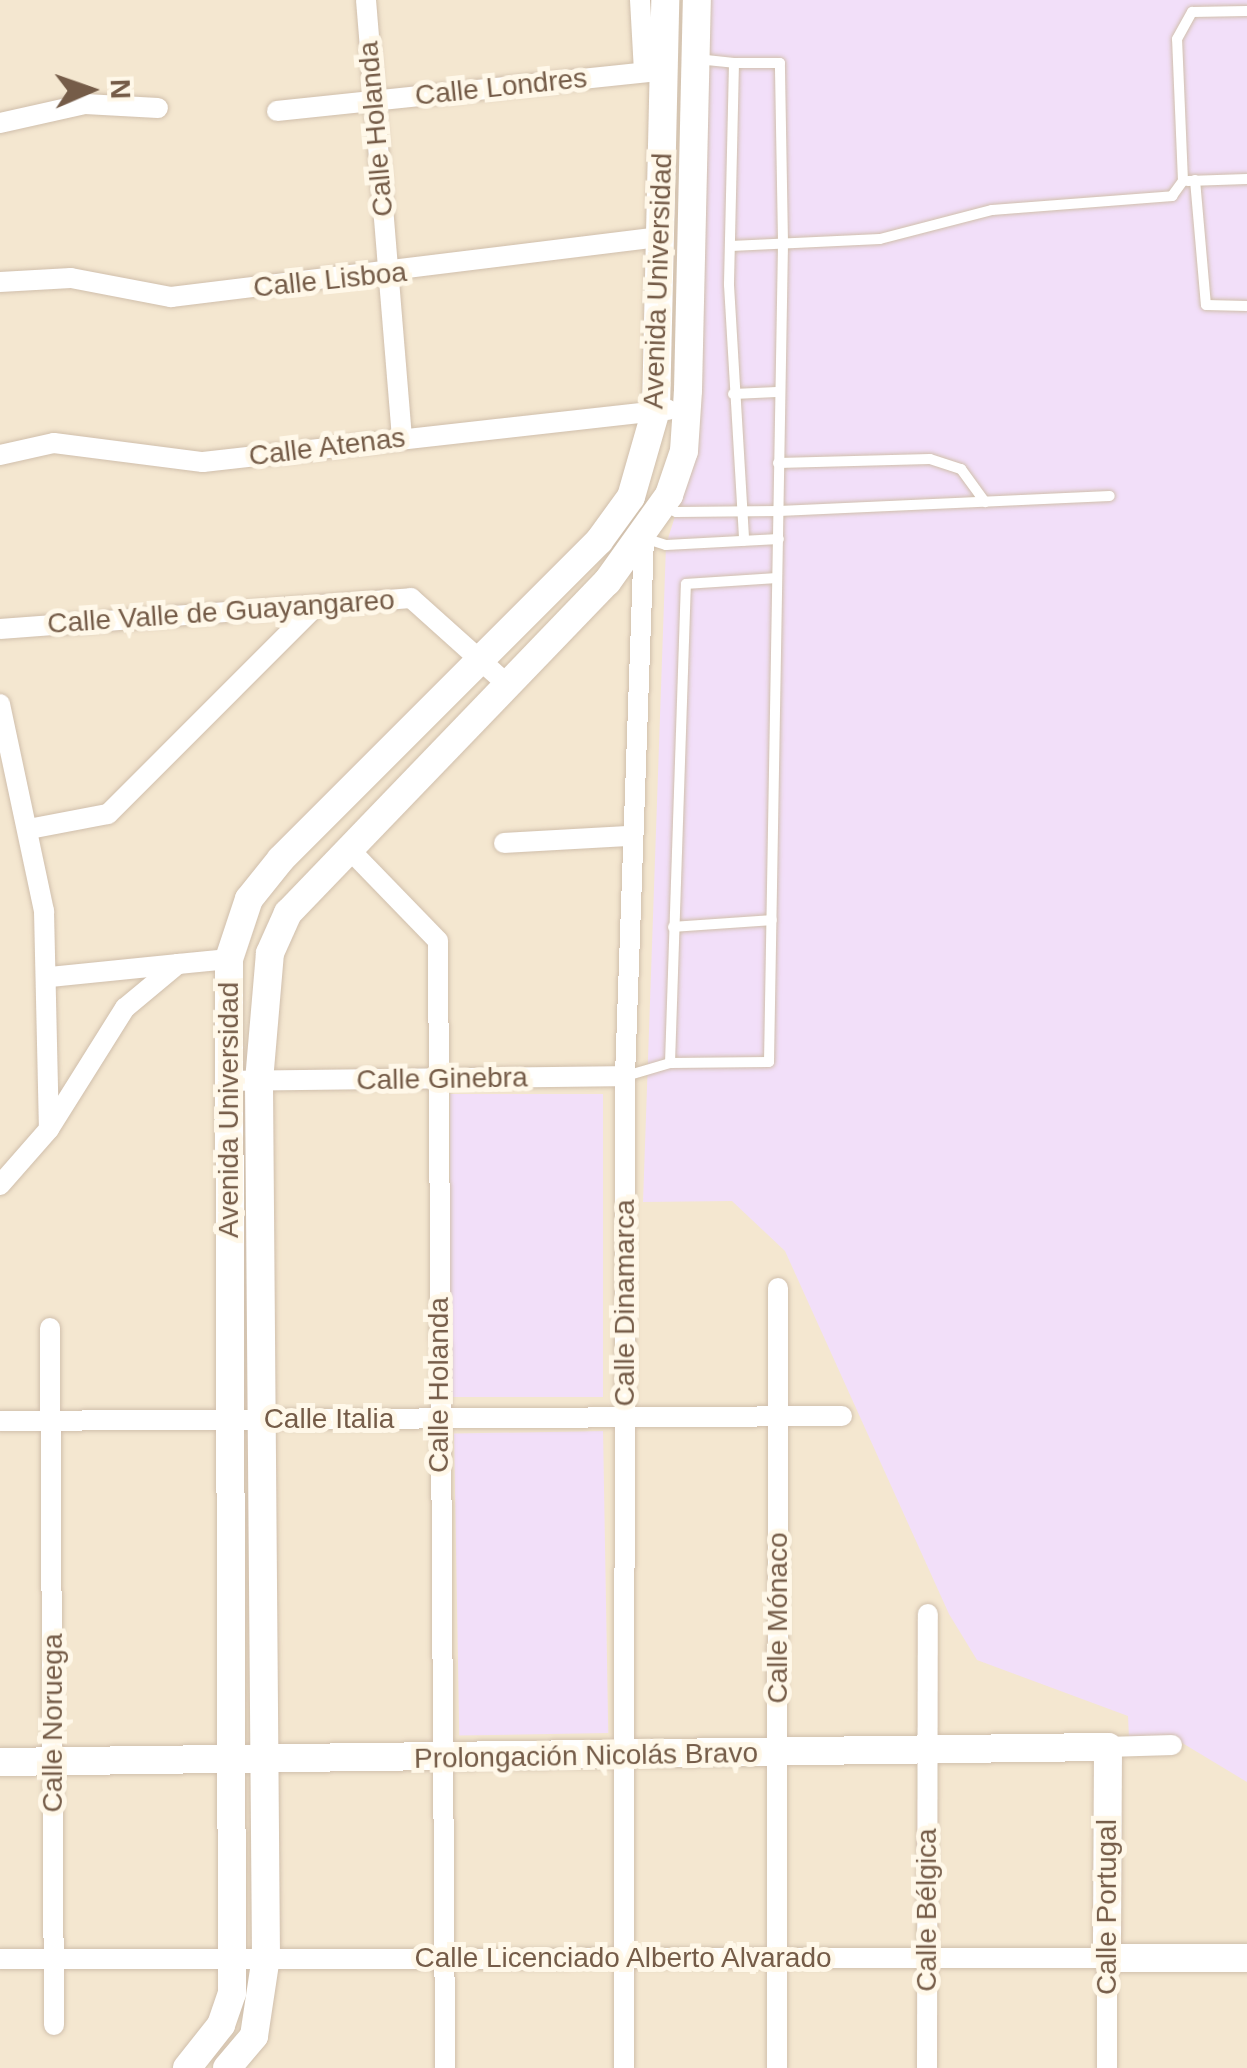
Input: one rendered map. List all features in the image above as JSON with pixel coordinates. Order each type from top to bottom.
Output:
[{"type":"street","name":"Calle Holanda","points":[[366,0],[402,437]]},
{"type":"street","name":"Avenida Universidad","points":[[187,2068],[220,2025],[232,1993],[229,960],[249,898],[280,859],[599,541],[631,497],[656,410],[660,238],[655,71],[640,0]]},
{"type":"street","name":"Avenida Universidad","points":[[655,71],[666,0]]},
{"type":"street","name":"Avenida Universidad","points":[[227,2068],[254,2036],[266,1957],[259,1081],[270,952],[288,913],[644,538],[663,505],[684,451],[687,411],[697,0]]},
{"type":"street","name":"Calle Londres","points":[[276,112],[655,71]]},
{"type":"street","points":[[0,123],[85,104],[158,108]]},
{"type":"street","name":"Calle Lisboa","points":[[0,282],[71,278],[171,297],[388,274],[660,238]]},
{"type":"street","name":"Calle Atenas","points":[[0,455],[54,443],[203,462],[656,410],[687,411]]},
{"type":"street","name":"Calle Dinamarca","points":[[624,2068],[625,1076],[644,538]]},
{"type":"street","name":"Calle Valle de Guayangareo","points":[[0,628],[313,609],[411,598],[508,685]]},
{"type":"street","points":[[29,829],[108,814],[313,609]]},
{"type":"street","points":[[0,704],[29,829],[50,977],[49,1129]]},
{"type":"street","points":[[504,843],[631,836]]},
{"type":"street","name":"Calle Holanda","points":[[348,848],[438,941],[446,2068]]},
{"type":"street","points":[[50,977],[229,960]]},
{"type":"street","points":[[0,1185],[49,1129],[125,1008],[178,964]]},
{"type":"street","name":"Calle Ginebra","points":[[229,1081],[625,1076]]},
{"type":"street","name":"Calle Mónaco","points":[[777,2068],[778,1288]]},
{"type":"street","name":"Calle Noruega","points":[[50,1328],[54,2025]]},
{"type":"street","name":"Calle Italia","points":[[0,1421],[842,1416]]},
{"type":"street","name":"Calle Bélgica","points":[[928,1614],[928,2068]]},
{"type":"street","name":"Prolongación Nicolás Bravo","points":[[0,1762],[623,1758],[1172,1744]]},
{"type":"street","name":"Calle Portugal","points":[[1107,2068],[1108,1747]]},
{"type":"street","name":"Calle Licenciado Alberto Alvarado","points":[[0,1960],[232,1956],[445,1960],[1247,1958]]},
{"type":"lane","points":[[1247,10],[1192,6],[1177,39],[1189,181],[1206,304],[1247,306]]},
{"type":"lane","points":[[625,1076],[670,1063],[769,1062],[779,510],[777,392],[783,242],[780,63],[696,59]]},
{"type":"lane","points":[[734,63],[733,394],[744,540]]},
{"type":"lane","points":[[731,246],[880,239],[992,210],[1150,202],[1172,196],[1189,181],[1247,179]]},
{"type":"lane","points":[[733,394],[777,392]]},
{"type":"lane","points":[[778,463],[930,459],[961,469],[985,502]]},
{"type":"lane","points":[[663,505],[676,512],[779,510],[1110,496]]},
{"type":"lane","points":[[644,538],[666,545],[778,539]]},
{"type":"lane","points":[[670,1063],[686,584],[776,578]]},
{"type":"lane","points":[[673,928],[772,920]]},
{"type":"shaded area","points":[[0,0],[1247,0],[1247,2068],[0,2068]]},
{"type":"shaded area","points":[[711,0],[1247,0],[1247,1782],[1174,1738],[1129,1738],[1128,1716],[977,1660],[949,1614],[785,1251],[732,1201],[643,1202],[666,545],[697,446]]},
{"type":"shaded area","points":[[450,1094],[603,1094],[603,1397],[450,1397]]},
{"type":"shaded area","points":[[603,1431],[608,1733],[459,1736],[454,1434]]}]
